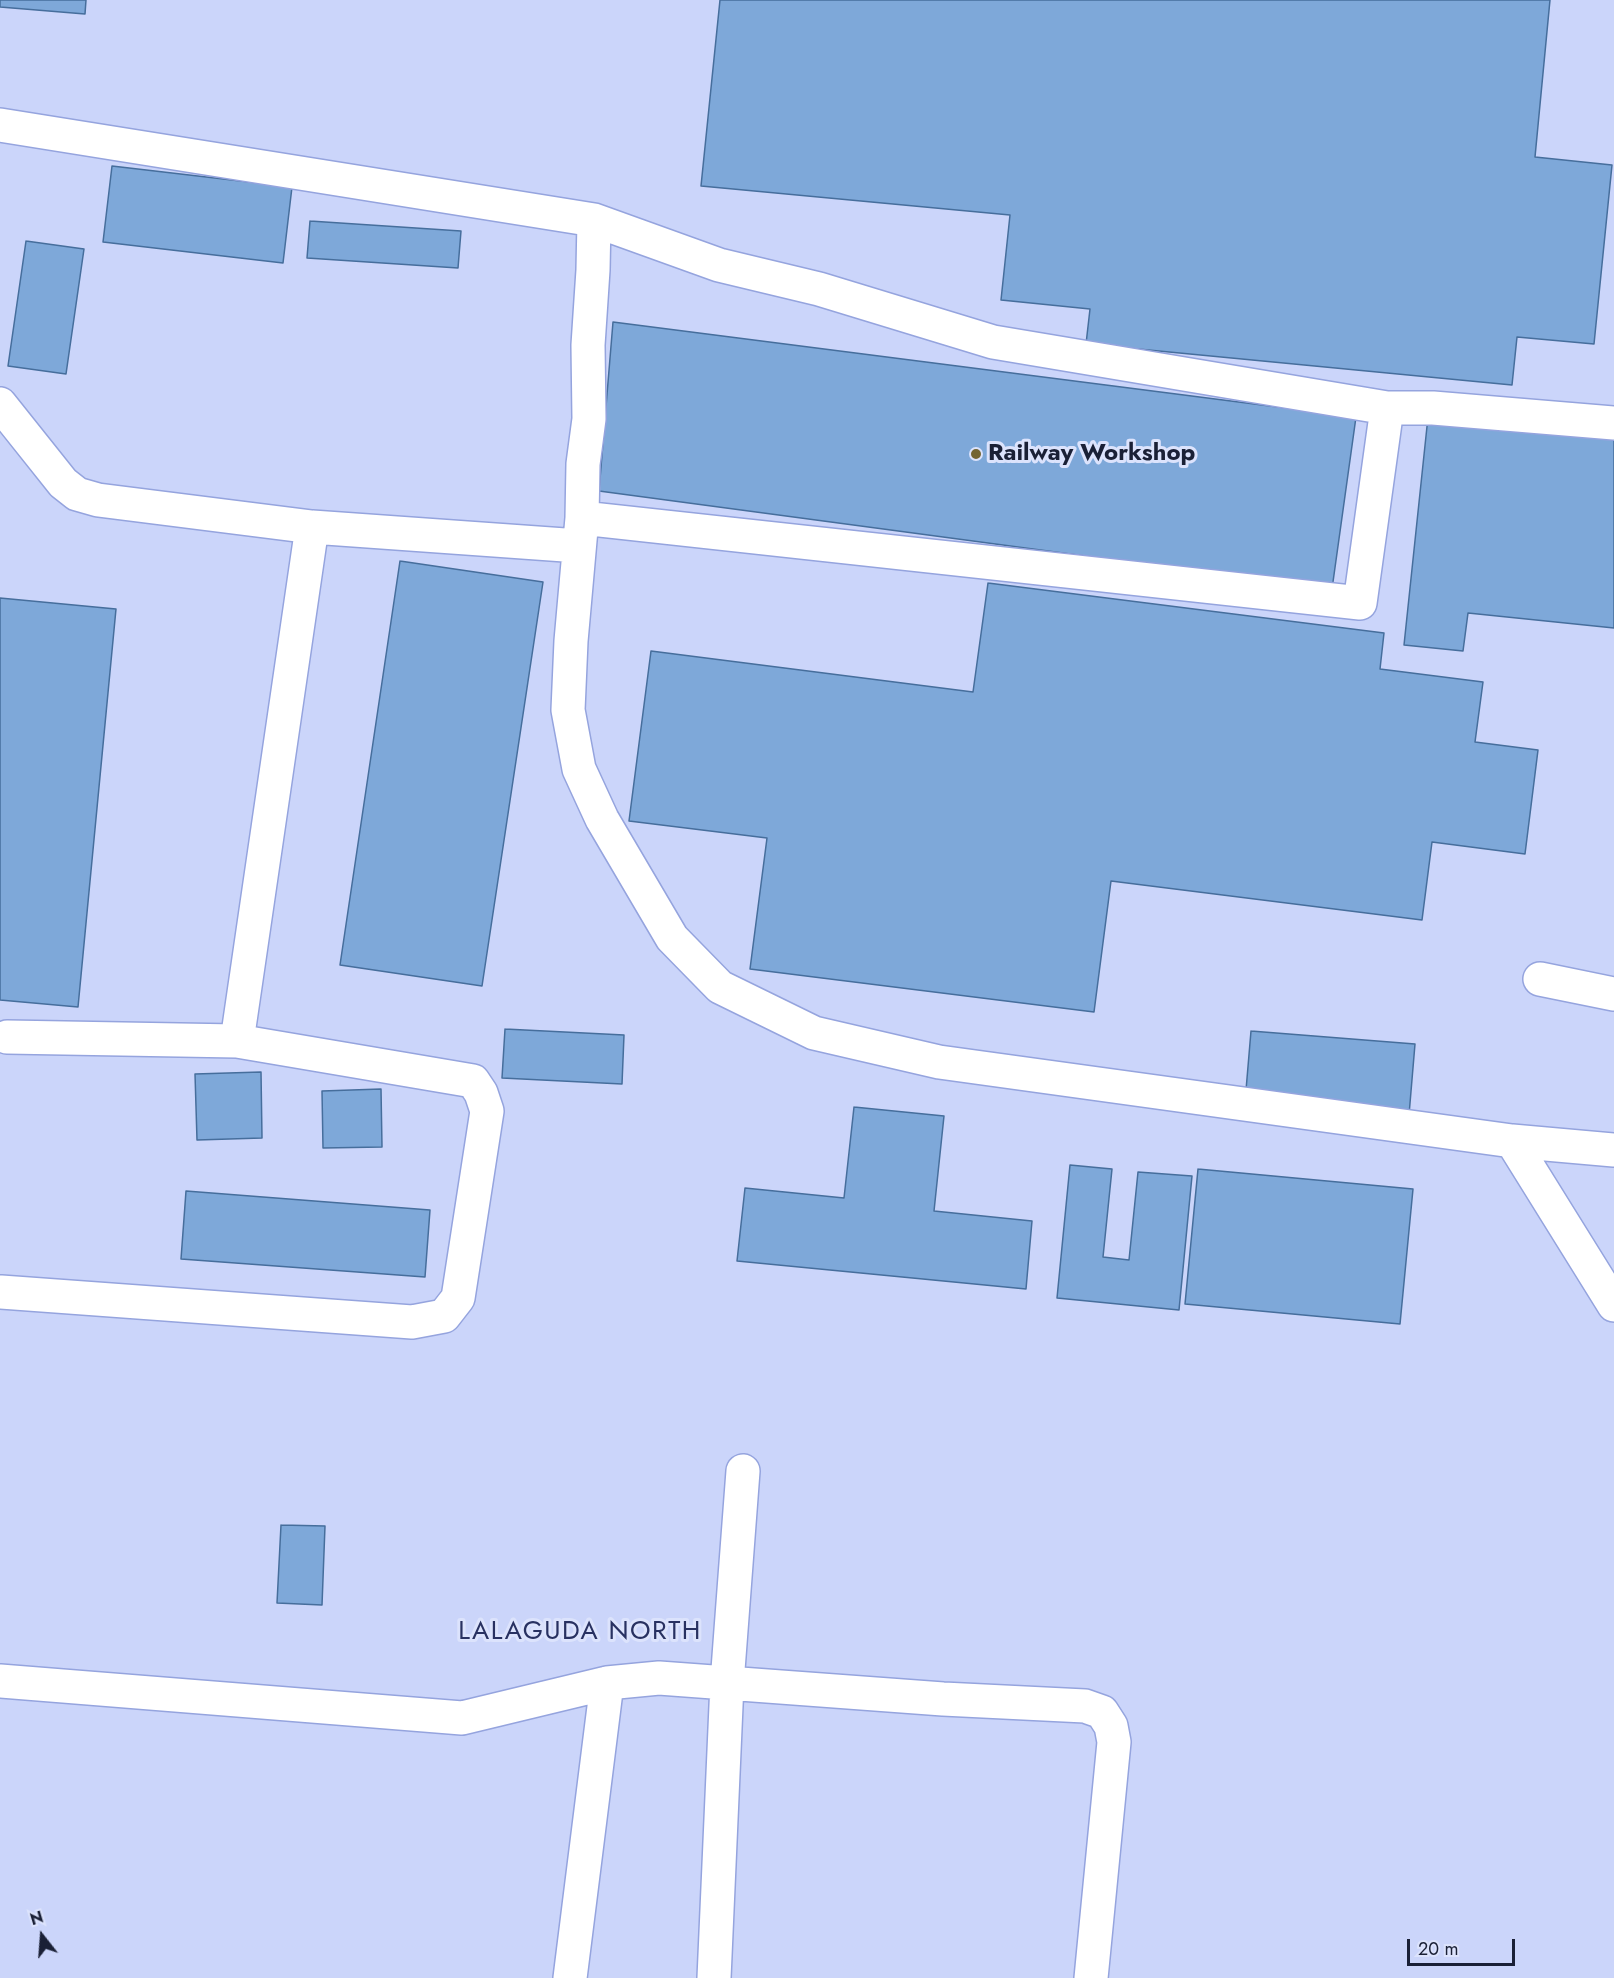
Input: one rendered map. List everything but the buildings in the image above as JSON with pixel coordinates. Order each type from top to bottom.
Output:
[{"type":"street","points":[[0,125],[594,220],[719,265],[819,289],[993,342],[1387,408],[1433,408],[1614,423]]},
{"type":"street","points":[[594,220],[588,345],[589,419],[583,464],[568,710],[579,769],[602,819],[672,938],[720,987],[814,1033],[939,1062],[1512,1141],[1614,1150]]},
{"type":"street","points":[[0,404],[63,483],[77,494],[98,500],[312,527],[580,532],[1360,603],[1387,408]]},
{"type":"street","points":[[237,1041],[312,527]]},
{"type":"street","points":[[1540,979],[1614,994]]},
{"type":"street","points":[[1,1293],[412,1322],[444,1316],[458,1298],[487,1111],[482,1094],[473,1081],[237,1041],[7,1037]]},
{"type":"street","points":[[1512,1141],[1614,1305]]},
{"type":"street","points":[[714,1978],[727,1683],[743,1471]]},
{"type":"street","points":[[0,1682],[462,1718],[607,1683],[659,1678],[943,1699],[1085,1706],[1102,1712],[1111,1726],[1114,1742],[1091,1978]]},
{"type":"street","points":[[570,1978],[607,1683]]},
{"type":"place","name":"Railway Workshop","points":[[976,454]]},
{"type":"district","name":"LALAGUDA NORTH","points":[[580,1633]]}]
